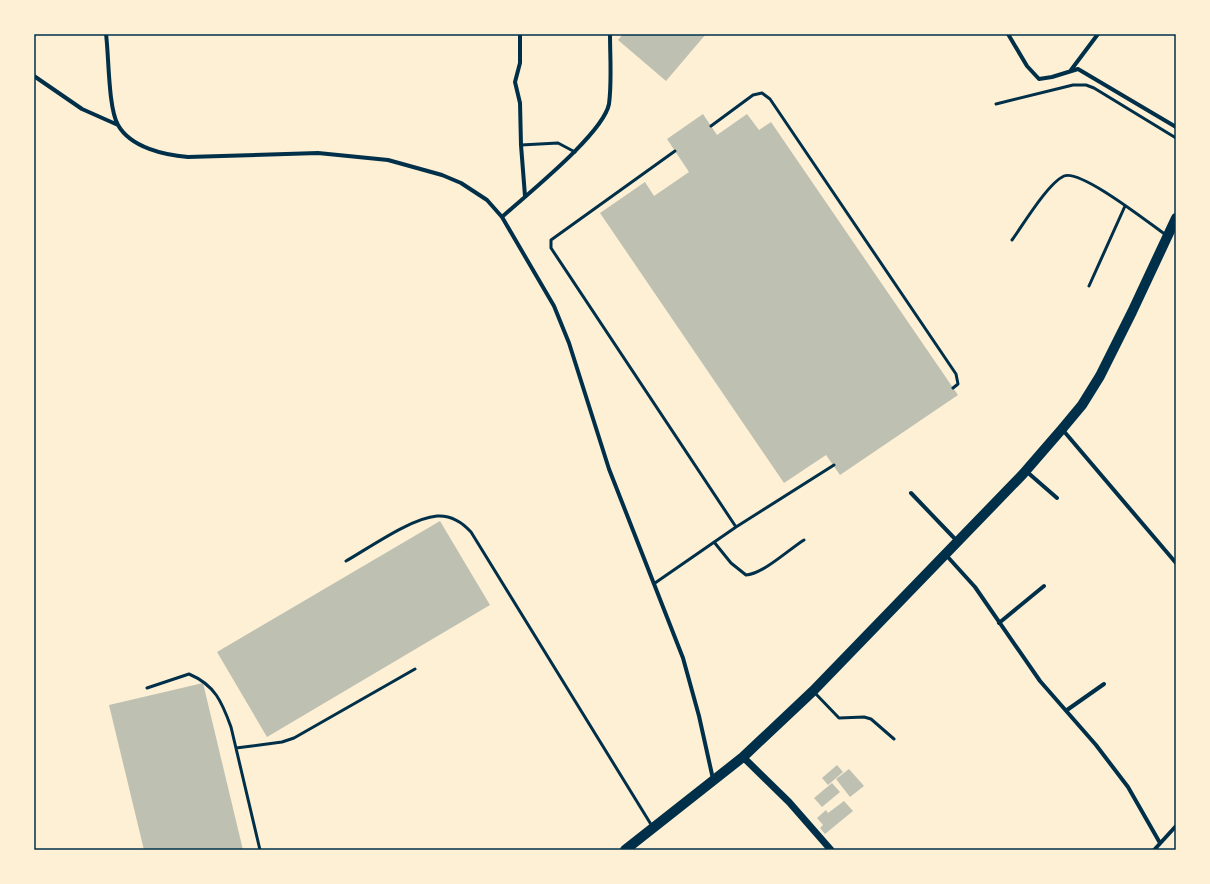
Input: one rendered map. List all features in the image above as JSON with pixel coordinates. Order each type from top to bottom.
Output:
[{"type":"main road","points":[[625,850],[743,757],[813,691],[1026,470],[1062,429],[1082,405],[1100,376],[1132,312],[1166,235],[1176,218]]},
{"type":"street","points":[[106,34],[112,101],[118,125]]},
{"type":"street","points":[[520,34],[520,63],[515,82],[520,103],[521,145],[526,196]]},
{"type":"street","points":[[502,217],[575,152],[597,128],[608,106],[610,34]]},
{"type":"street","points":[[1008,34],[1027,66],[1039,78],[1052,77],[1078,69],[1086,72],[1176,127]]},
{"type":"street","points":[[1071,70],[1098,34]]},
{"type":"street","points":[[34,76],[82,109],[118,125],[127,134],[149,150],[172,156],[318,153],[388,160],[442,175],[461,183],[487,200],[502,217],[556,311],[569,343],[609,469],[654,583],[690,682],[713,780]]},
{"type":"street","points":[[1062,429],[1176,563]]},
{"type":"street","points":[[1026,470],[1057,498]]},
{"type":"street","points":[[911,493],[958,541]]},
{"type":"street","points":[[945,554],[975,587],[1040,681],[1067,710],[1128,787],[1160,843]]},
{"type":"street","points":[[999,622],[1044,586]]},
{"type":"street","points":[[1067,710],[1104,684]]},
{"type":"street","points":[[743,757],[789,802],[830,850]]},
{"type":"street","points":[[1154,850],[1176,826]]},
{"type":"lane","points":[[996,104],[1073,85],[1086,85],[1104,94],[1176,138]]},
{"type":"lane","points":[[711,126],[753,95],[762,93],[770,99],[956,374],[958,384],[953,388]]},
{"type":"lane","points":[[521,145],[558,143],[575,152]]},
{"type":"lane","points":[[675,151],[551,240],[551,248],[736,527]]},
{"type":"lane","points":[[1012,240],[1044,195],[1055,182],[1065,176],[1074,176],[1092,184],[1166,235]]},
{"type":"lane","points":[[1089,286],[1124,206]]},
{"type":"lane","points":[[654,583],[736,527],[834,466]]},
{"type":"lane","points":[[346,561],[422,519],[437,516],[450,517],[462,522],[471,532],[653,828]]},
{"type":"lane","points":[[714,542],[731,564],[746,575],[753,575],[764,569],[804,540]]},
{"type":"lane","points":[[236,748],[282,742],[294,738],[415,669]]},
{"type":"lane","points":[[147,688],[189,674],[204,682],[214,692],[226,713],[236,748],[260,850]]},
{"type":"lane","points":[[813,691],[839,718],[864,717],[871,719],[894,739]]},
{"type":"building","points":[[623,34],[706,34],[666,81],[618,40]]},
{"type":"building","points":[[703,114],[717,135],[747,114],[759,130],[771,122],[958,395],[840,475],[826,455],[784,483],[600,213],[645,182],[654,196],[689,172],[667,139]]},
{"type":"building","points":[[440,521],[490,605],[267,737],[217,652]]},
{"type":"building","points":[[203,683],[243,850],[144,850],[109,705]]},
{"type":"building","points":[[837,765],[843,772],[828,785],[822,778]]},
{"type":"building","points":[[849,769],[864,786],[850,797],[836,779]]},
{"type":"building","points":[[832,783],[840,792],[822,807],[814,798]]},
{"type":"building","points":[[844,801],[853,811],[825,834],[820,828],[823,825],[817,818],[826,810],[828,813]]}]
